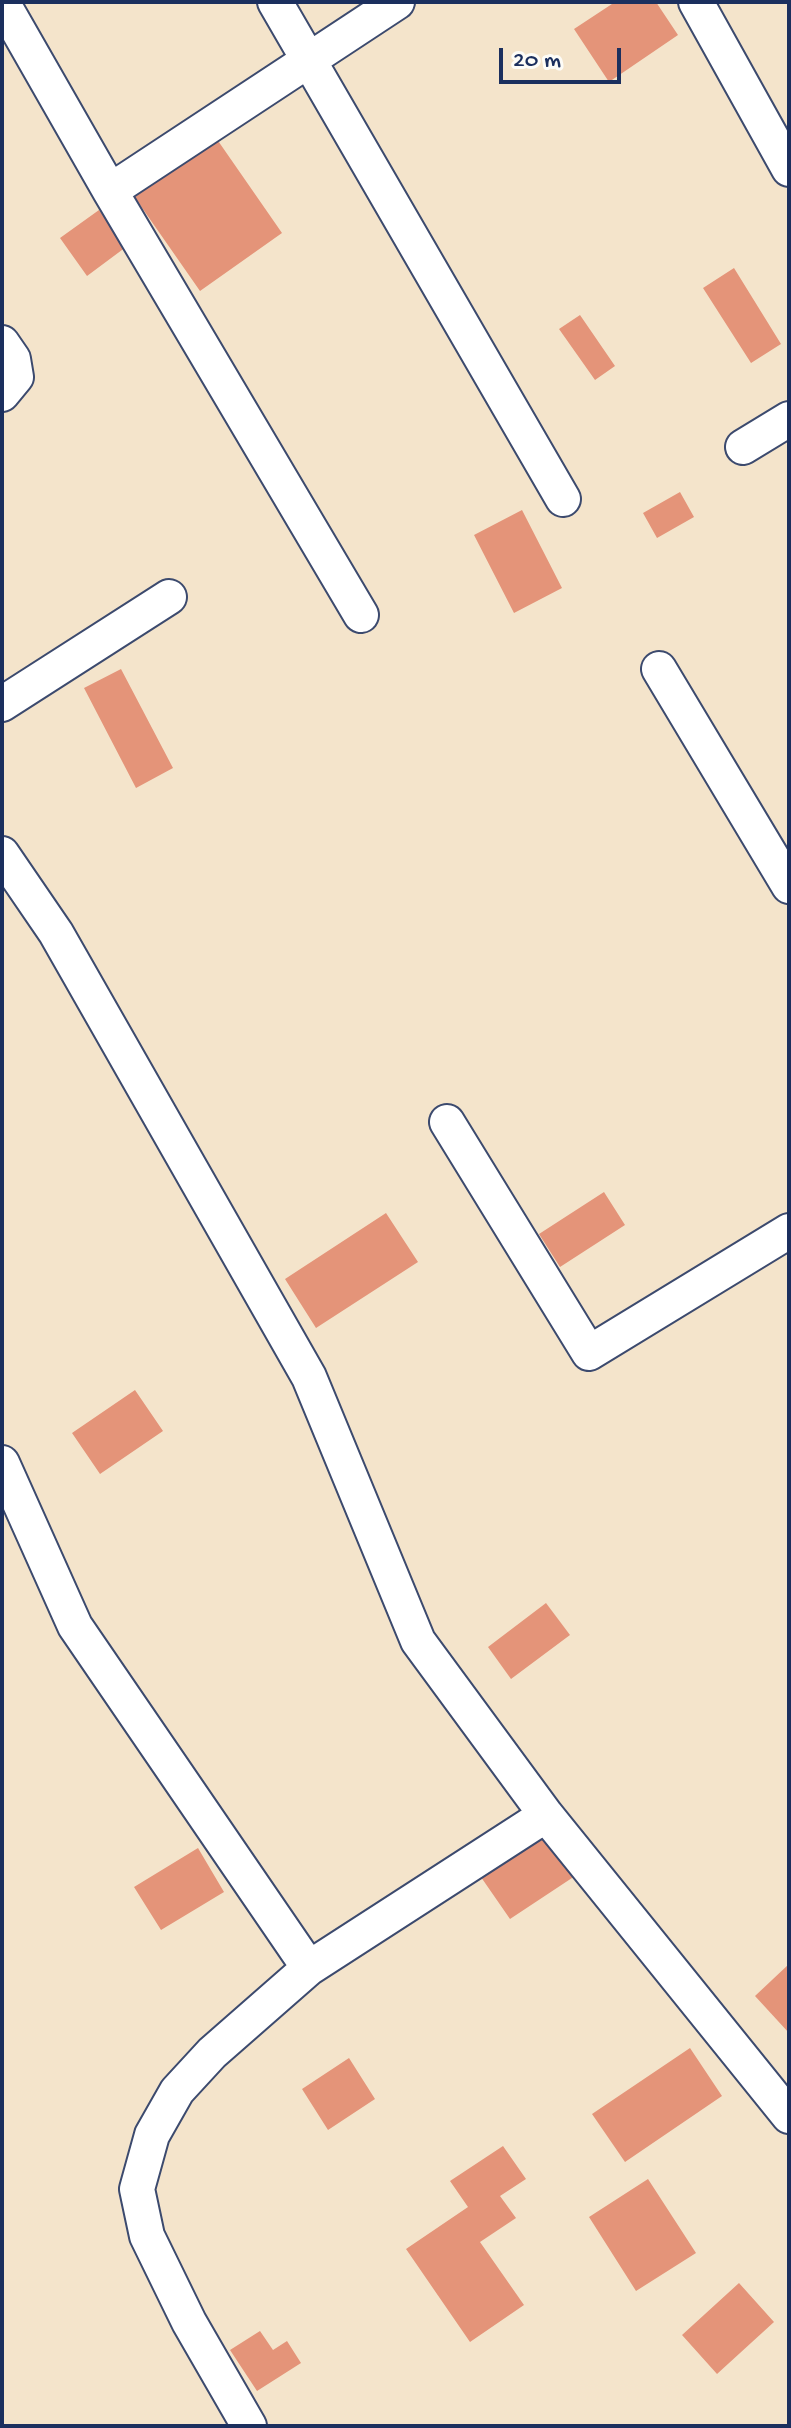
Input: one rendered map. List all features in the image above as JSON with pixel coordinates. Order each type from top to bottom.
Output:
[{"type":"street","points":[[2,2],[361,615]]},
{"type":"street","points":[[275,2],[563,499]]},
{"type":"street","points":[[110,191],[397,2]]},
{"type":"street","points":[[696,2],[789,169]]},
{"type":"street","points":[[2,343],[13,359],[16,377],[2,394]]},
{"type":"street","points":[[743,447],[789,419]]},
{"type":"street","points":[[2,704],[169,597]]},
{"type":"street","points":[[659,669],[789,886]]},
{"type":"street","points":[[2,854],[56,933],[309,1377],[418,1641],[546,1815],[789,2116]]},
{"type":"street","points":[[447,1122],[589,1353],[789,1231]]},
{"type":"street","points":[[2,1463],[75,1626],[309,1968]]},
{"type":"street","points":[[249,2426],[189,2322],[147,2236],[137,2189],[152,2135],[177,2091],[212,2053],[309,1968],[546,1815]]},
{"type":"building","points":[[615,2],[656,2],[678,35],[609,82],[574,29]]},
{"type":"building","points":[[214,135],[282,233],[200,291],[131,192]]},
{"type":"building","points":[[99,210],[126,247],[87,276],[60,238]]},
{"type":"building","points":[[734,268],[781,344],[751,363],[703,288]]},
{"type":"building","points":[[580,315],[615,366],[595,380],[559,329]]},
{"type":"building","points":[[680,492],[694,517],[657,538],[643,513]]},
{"type":"building","points":[[522,510],[562,588],[514,613],[474,535]]},
{"type":"building","points":[[121,669],[173,768],[136,788],[84,688]]},
{"type":"building","points":[[604,1192],[625,1225],[560,1267],[539,1234]]},
{"type":"building","points":[[386,1213],[418,1262],[316,1328],[285,1279]]},
{"type":"building","points":[[135,1390],[163,1431],[100,1474],[72,1433]]},
{"type":"building","points":[[546,1603],[570,1635],[511,1679],[488,1647]]},
{"type":"building","points":[[539,1823],[575,1876],[510,1919],[474,1867]]},
{"type":"building","points":[[198,1848],[224,1892],[161,1930],[134,1887]]},
{"type":"building","points":[[789,1964],[789,2033],[755,1996]]},
{"type":"building","points":[[690,2048],[722,2096],[625,2162],[592,2114]]},
{"type":"building","points":[[349,2058],[375,2099],[328,2130],[302,2089]]},
{"type":"building","points":[[503,2146],[526,2179],[500,2196],[516,2218],[480,2242],[524,2305],[470,2342],[406,2249],[468,2207],[450,2181]]},
{"type":"building","points":[[648,2179],[696,2253],[636,2291],[589,2217]]},
{"type":"building","points":[[739,2283],[774,2322],[717,2374],[682,2335]]},
{"type":"building","points":[[260,2331],[273,2350],[287,2341],[301,2363],[257,2391],[230,2350]]}]
